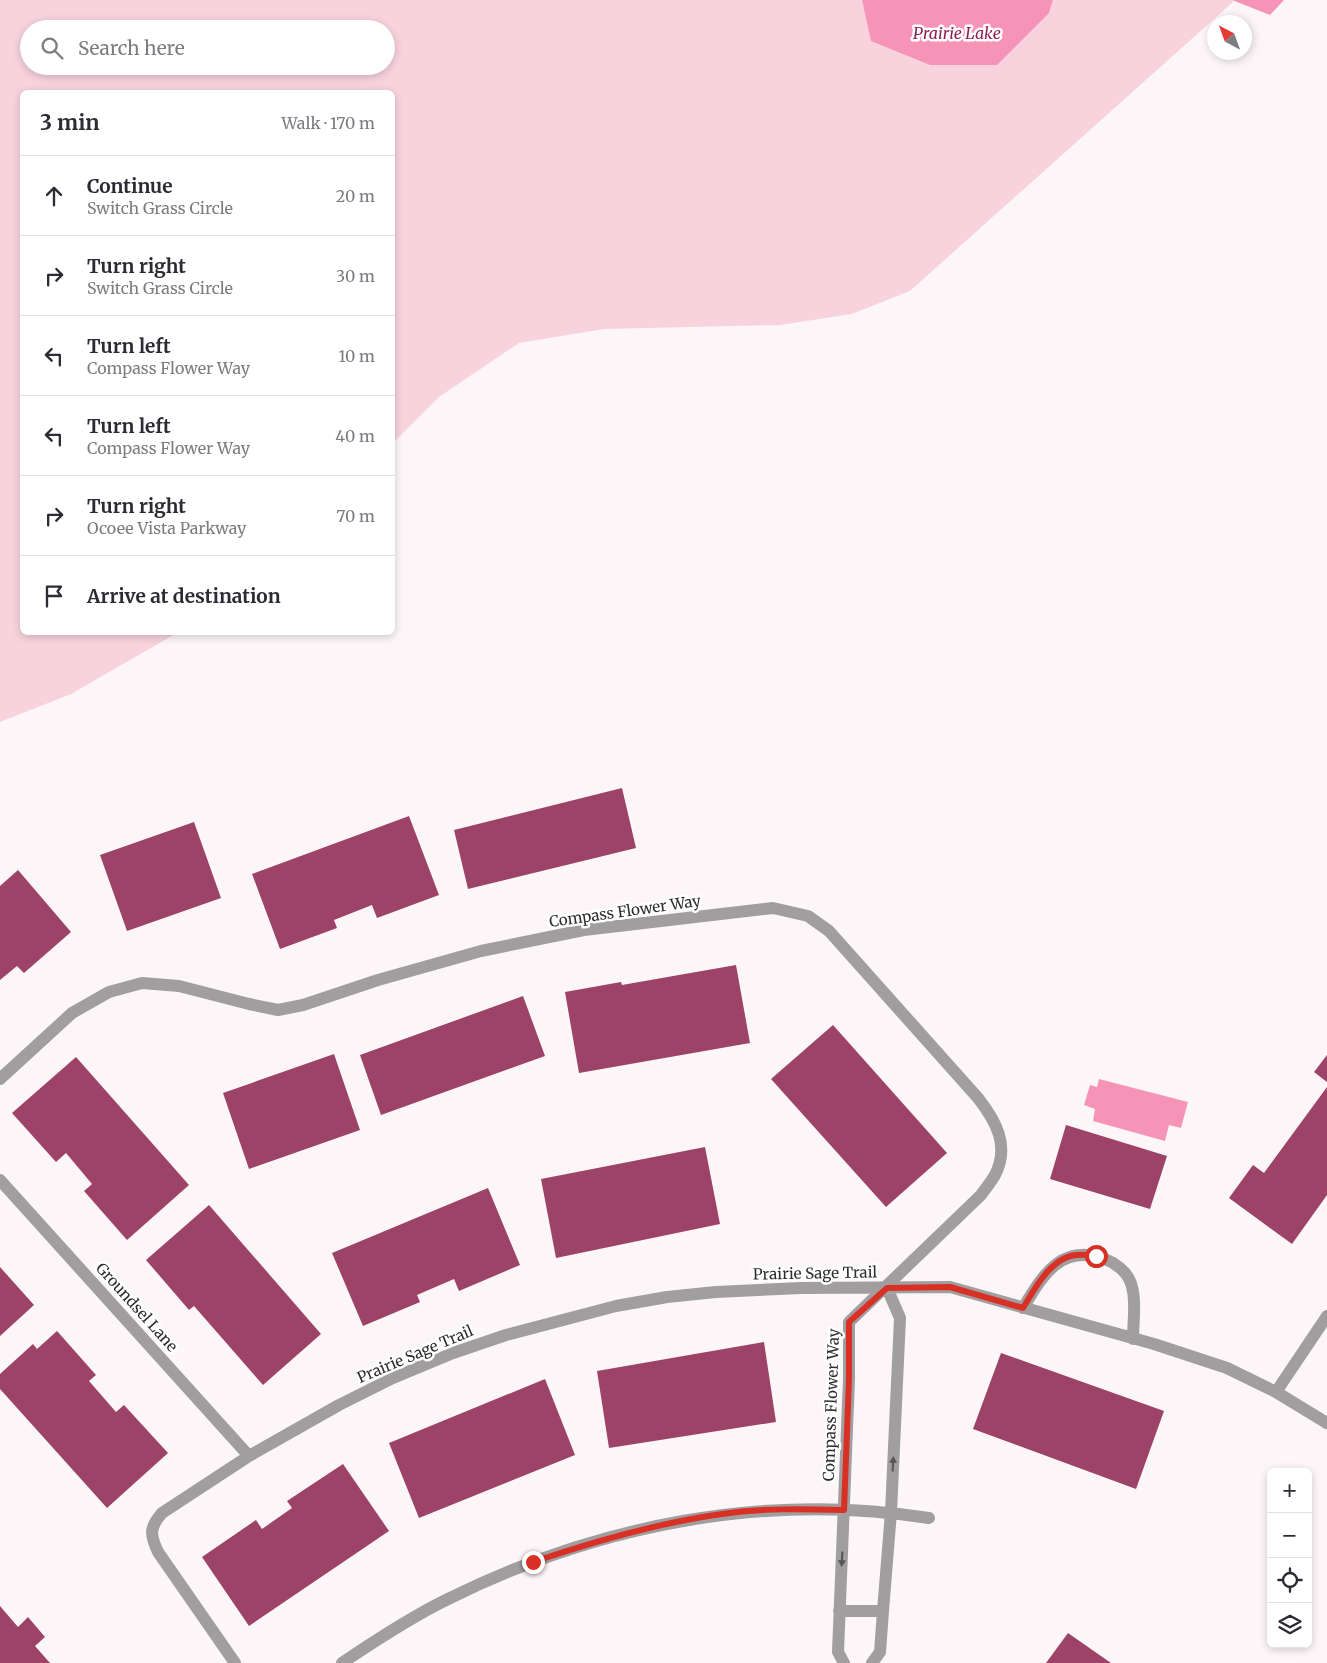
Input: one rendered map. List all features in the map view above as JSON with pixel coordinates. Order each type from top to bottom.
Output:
[{"type":"street","name":"Compass Flower Way","points":[[0,1079],[72,1013],[109,992],[142,983],[179,986],[278,1010],[303,1006],[378,980],[481,951],[584,930],[773,908],[808,916],[829,931],[989,1112],[996,1124],[1000,1140],[1000,1158],[995,1174],[981,1195],[887,1288],[849,1322],[849,1379],[838,1652],[844,1663]]},
{"type":"street","name":"Groundsel Lane","points":[[0,1180],[249,1456]]},
{"type":"street","points":[[1023,1308],[1038,1282],[1063,1259],[1075,1254],[1096,1256],[1116,1262],[1130,1281],[1134,1301],[1133,1339]]},
{"type":"street","name":"Prairie Sage Trail","points":[[235,1663],[158,1552],[152,1540],[151,1531],[155,1520],[249,1456],[339,1404],[393,1378],[453,1353],[506,1335],[616,1306],[667,1296],[716,1292],[801,1288],[950,1287],[1227,1368],[1276,1392],[1327,1423]]},
{"type":"street","points":[[872,1663],[880,1652],[891,1512],[900,1318],[887,1288]]},
{"type":"street","points":[[1276,1392],[1327,1316]]},
{"type":"street","points":[[342,1663],[408,1621],[448,1599],[518,1568],[587,1544],[673,1523],[723,1514],[762,1510],[804,1509],[891,1512],[929,1518]]},
{"type":"street","points":[[839,1611],[883,1611]]},
{"type":"shaded area","points":[[0,0],[862,0],[872,41],[1049,13],[1053,0],[1232,0],[1233,2],[1218,15],[1207,15],[1207,25],[910,291],[852,314],[780,325],[604,329],[519,343],[439,397],[395,441],[395,90],[20,90],[20,635],[174,635],[71,694],[0,722]]},
{"type":"water","name":"Prairie Lake","points":[[862,0],[1053,0],[1049,13],[997,65],[930,65],[871,41]]},
{"type":"water","points":[[1232,0],[1284,0],[1270,15]]},
{"type":"water","points":[[1099,1079],[1188,1102],[1181,1128],[1169,1125],[1165,1141],[1093,1121],[1095,1109],[1084,1105],[1090,1085],[1097,1087]]},
{"type":"building","points":[[622,788],[636,848],[468,889],[454,830]]},
{"type":"building","points":[[409,816],[439,895],[377,918],[372,905],[334,920],[337,928],[280,949],[252,874]]},
{"type":"building","points":[[194,822],[221,898],[127,931],[100,855]]},
{"type":"building","points":[[18,870],[71,932],[24,973],[17,966],[0,980],[0,886]]},
{"type":"building","points":[[736,965],[750,1043],[579,1073],[565,992],[621,982],[622,985]]},
{"type":"building","points":[[523,996],[545,1056],[381,1115],[360,1055]]},
{"type":"building","points":[[833,1025],[947,1153],[886,1207],[771,1079]]},
{"type":"building","points":[[334,1054],[360,1130],[249,1169],[223,1093]]},
{"type":"building","points":[[1327,1055],[1327,1082],[1314,1072]]},
{"type":"building","points":[[76,1057],[189,1185],[127,1240],[84,1191],[92,1184],[66,1153],[56,1162],[12,1113]]},
{"type":"building","points":[[1327,1087],[1327,1195],[1292,1244],[1229,1198],[1253,1165],[1264,1173]]},
{"type":"building","points":[[1066,1125],[1167,1156],[1150,1209],[1050,1179]]},
{"type":"building","points":[[705,1147],[720,1224],[556,1258],[541,1179]]},
{"type":"building","points":[[488,1188],[520,1265],[459,1291],[454,1279],[417,1295],[420,1302],[363,1326],[332,1253]]},
{"type":"building","points":[[209,1205],[321,1334],[263,1385],[194,1306],[189,1310],[146,1260]]},
{"type":"building","points":[[0,1267],[34,1305],[0,1336]]},
{"type":"building","points":[[57,1331],[96,1375],[89,1381],[116,1412],[124,1405],[168,1453],[107,1508],[0,1389],[0,1374],[33,1344],[37,1349]]},
{"type":"building","points":[[764,1342],[776,1422],[609,1448],[597,1371]]},
{"type":"building","points":[[1001,1353],[1164,1411],[1136,1489],[973,1429]]},
{"type":"building","points":[[545,1379],[575,1455],[419,1518],[389,1443]]},
{"type":"building","points":[[343,1464],[389,1531],[249,1626],[202,1557],[256,1520],[262,1529],[292,1508],[287,1501]]},
{"type":"building","points":[[0,1606],[18,1627],[28,1617],[45,1637],[35,1646],[50,1663],[0,1663]]},
{"type":"building","points":[[1068,1633],[1111,1663],[1046,1663]]},
{"type":"route","points":[[533,1562],[587,1544],[637,1531],[723,1514],[762,1510],[844,1510],[850,1345],[849,1322],[887,1288],[950,1287],[1023,1308],[1038,1282],[1063,1259],[1075,1254],[1096,1256]]}]
